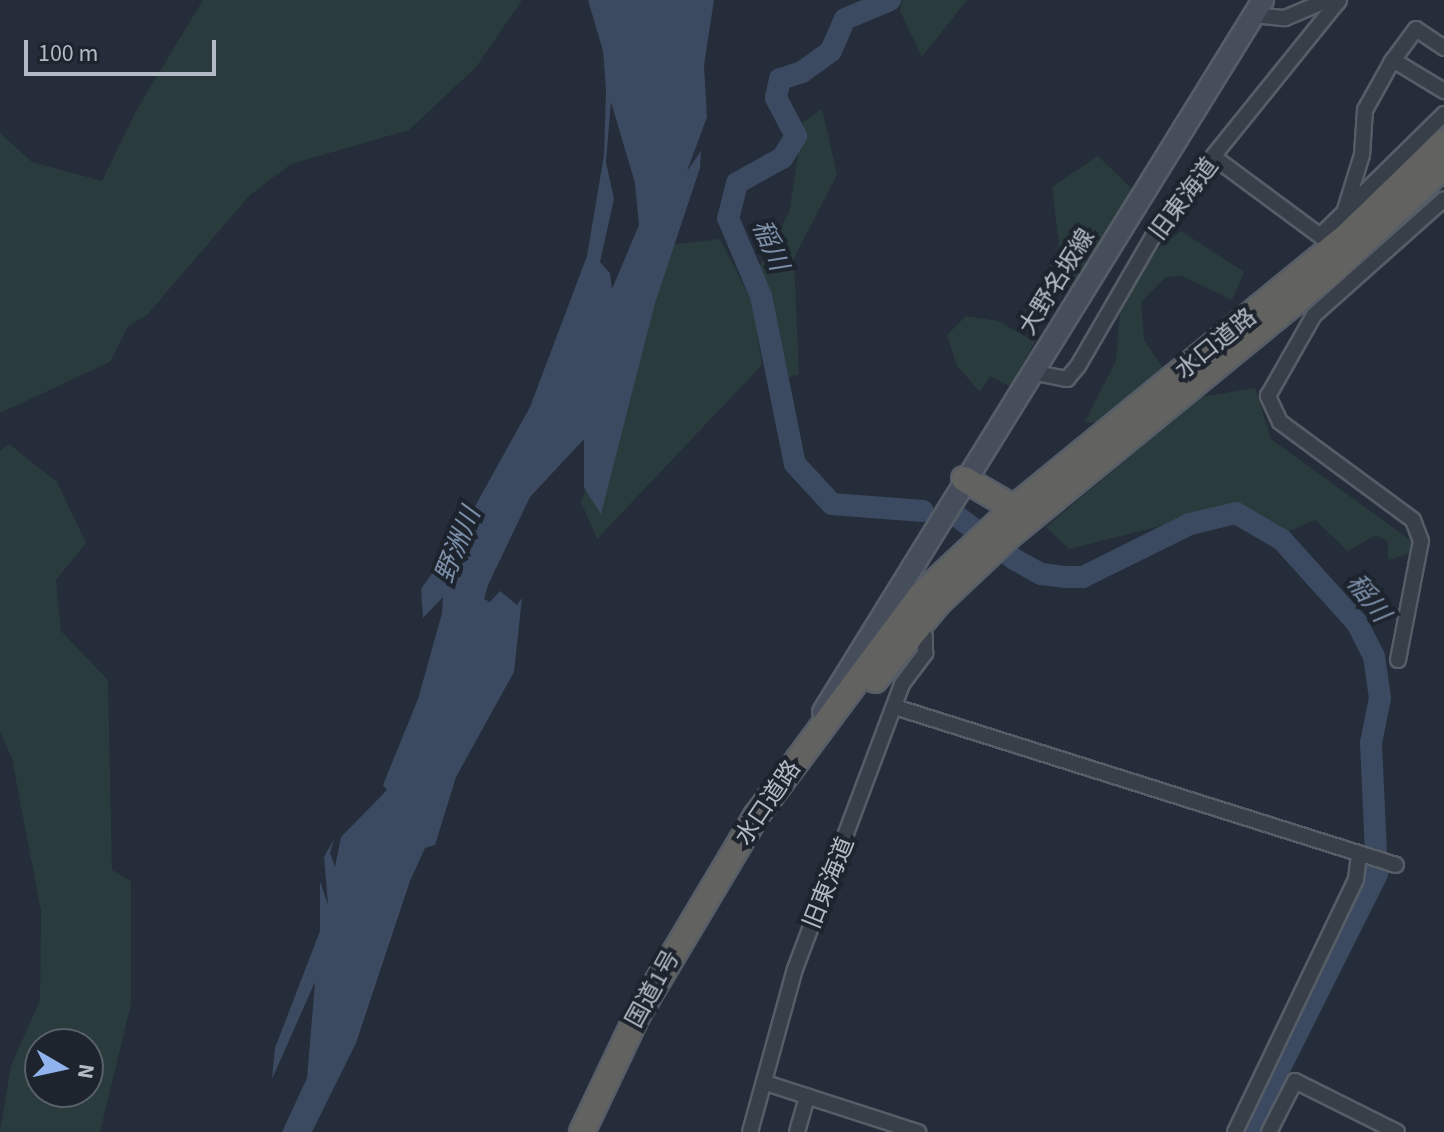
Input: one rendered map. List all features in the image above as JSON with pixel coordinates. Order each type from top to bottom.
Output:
[{"type":"highway","name":"水口道路","points":[[1002,531],[1014,508],[1287,287],[1444,142]]},
{"type":"highway","name":"水口道路","points":[[735,853],[802,751],[980,551],[1328,275],[1444,166]]},
{"type":"highway","points":[[964,479],[1014,508]]},
{"type":"highway","name":"水口道路","points":[[735,853],[896,644]]},
{"type":"highway","name":"国道1号","points":[[582,1132],[638,1014],[735,853]]},
{"type":"main road","name":"大野名坂線","points":[[802,751],[894,591],[1259,8]]},
{"type":"main road","points":[[894,591],[896,644]]},
{"type":"street","points":[[1259,8],[1285,18],[1325,1],[1339,1]]},
{"type":"street","name":"旧東海道","points":[[1031,372],[1067,379],[1073,372],[1165,216],[1339,1]]},
{"type":"street","points":[[1344,213],[1362,155],[1365,110],[1393,60],[1416,29],[1444,48]]},
{"type":"street","points":[[1393,60],[1444,91]]},
{"type":"street","points":[[1215,158],[1324,237],[1344,213],[1444,114]]},
{"type":"street","points":[[1398,660],[1421,541],[1413,520],[1280,422],[1268,396],[1314,315],[1361,267],[1444,199]]},
{"type":"street","points":[[894,591],[896,644]]},
{"type":"street","name":"旧東海道","points":[[750,1132],[795,969],[895,707],[896,644]]},
{"type":"street","points":[[895,707],[1392,864]]},
{"type":"street","points":[[1235,1132],[1356,879],[1363,856]]},
{"type":"street","points":[[1269,1132],[1295,1081],[1397,1132]]},
{"type":"street","points":[[766,1083],[918,1132]]},
{"type":"street","points":[[797,1132],[807,1096]]},
{"type":"shaded area","points":[[203,0],[522,0],[477,66],[409,130],[291,164],[250,195],[147,315],[128,326],[110,362],[0,413],[0,133],[32,162],[102,181],[137,109]]},
{"type":"shaded area","points":[[902,0],[967,0],[922,57],[900,11]]},
{"type":"shaded area","points":[[822,109],[837,175],[794,258],[799,374],[789,378],[759,268],[789,213],[803,122]]},
{"type":"shaded area","points":[[1098,156],[1132,189],[1075,289],[1064,284],[1052,187]]},
{"type":"shaded area","points":[[1181,231],[1244,272],[1232,300],[1182,276],[1166,277],[1141,302],[1144,340],[1166,372],[1102,422],[1084,423],[1116,361],[1120,310],[1152,253]]},
{"type":"shaded area","points":[[720,239],[753,303],[762,365],[597,539],[581,502],[668,245]]},
{"type":"shaded area","points":[[966,316],[998,321],[1035,342],[1011,387],[990,376],[980,392],[957,366],[947,335]]},
{"type":"shaded area","points":[[1255,388],[1271,439],[1413,542],[1411,553],[1388,560],[1388,542],[1376,535],[1348,551],[1315,520],[1280,535],[1232,508],[1069,549],[1046,527],[1200,397]]},
{"type":"shaded area","points":[[9,444],[57,482],[86,543],[56,580],[61,631],[108,680],[112,870],[131,881],[131,1004],[100,1132],[0,1132],[11,1066],[24,1036],[24,1108],[104,1108],[104,1028],[28,1028],[40,1000],[41,911],[12,759],[0,732],[0,451]]},
{"type":"water","name":"野洲川","points":[[588,0],[714,0],[704,65],[707,117],[687,171],[701,151],[700,168],[655,303],[601,514],[584,488],[584,439],[530,497],[488,585],[484,599],[490,602],[500,591],[517,605],[522,598],[514,672],[456,777],[435,845],[425,848],[410,881],[356,1043],[312,1132],[282,1132],[307,1078],[315,982],[272,1079],[275,1048],[320,931],[320,881],[328,905],[324,857],[334,839],[330,853],[335,867],[341,837],[387,790],[383,785],[418,699],[442,613],[443,597],[423,618],[421,589],[458,537],[530,407],[587,256],[604,155],[606,90],[603,51]],"holes":[[[611,102],[635,183],[639,225],[612,289],[610,273],[600,262],[614,199],[606,162]]]},
{"type":"waterway","name":"稲川","points":[[890,0],[845,19],[831,51],[802,72],[780,79],[776,98],[796,136],[782,158],[737,183],[728,218],[761,296],[795,464],[832,504],[923,511]]},
{"type":"waterway","name":"稲川","points":[[958,517],[1014,559],[1041,574],[1083,577],[1190,524],[1236,513],[1282,540],[1357,623],[1374,656],[1380,698],[1371,743],[1377,874],[1248,1132]]}]
